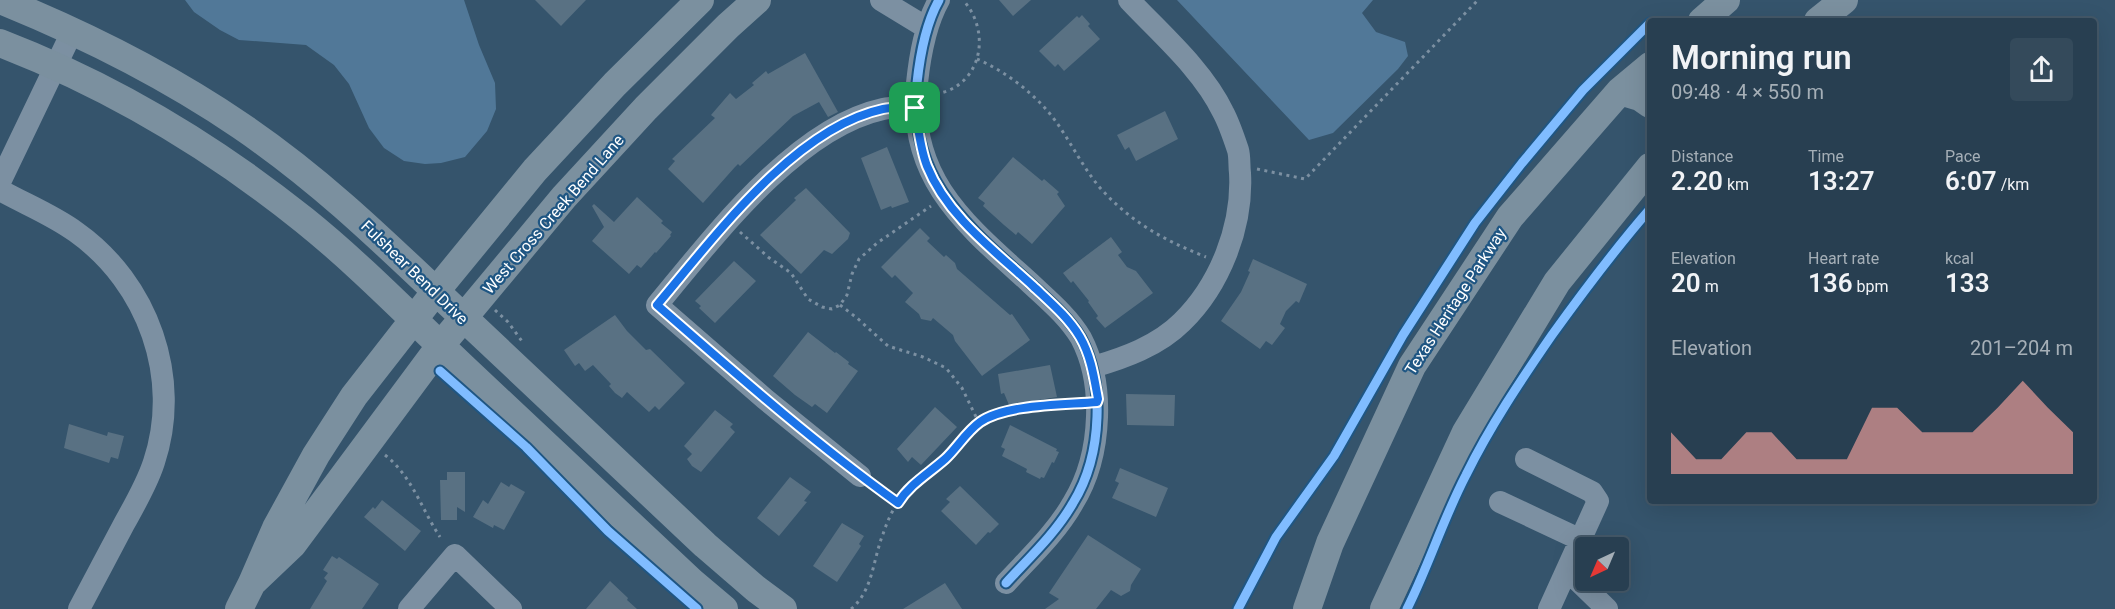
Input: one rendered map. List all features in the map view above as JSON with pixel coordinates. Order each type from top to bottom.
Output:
[{"type":"main road","name":"Fulshear Bend Drive","points":[[0,0],[72,32],[159,76],[240,125],[270,147],[343,204],[705,545],[748,599],[783,609]]},
{"type":"main road","name":"West Cross Creek Bend Lane","points":[[238,609],[276,528],[316,455],[354,396],[535,170],[615,84],[700,0]]},
{"type":"main road","name":"West Cross Creek Bend Lane","points":[[252,583],[293,544],[440,346],[564,197],[646,108],[757,0]]},
{"type":"main road","points":[[1705,18],[1725,0]]},
{"type":"main road","points":[[1822,18],[1844,0]]},
{"type":"main road","points":[[0,43],[55,65],[165,124],[257,185],[305,221],[723,609]]},
{"type":"main road","name":"Texas Heritage Parkway","points":[[1307,609],[1330,543],[1412,366],[1510,217],[1620,91],[1647,68]]},
{"type":"main road","points":[[1620,91],[1640,97],[1647,102]]},
{"type":"main road","points":[[1384,609],[1466,432],[1557,282],[1647,171]]},
{"type":"street","points":[[881,0],[927,28]]},
{"type":"street","points":[[1093,368],[1128,357],[1181,324],[1204,298],[1222,264],[1234,230],[1240,188],[1238,152],[1223,111],[1200,75],[1129,0]]},
{"type":"street","points":[[937,1],[927,28],[919,64],[915,101],[919,139],[927,166],[944,197],[972,230],[1060,311],[1080,338],[1093,368],[1097,402],[1097,431],[1089,470],[1073,504],[1046,539],[1006,583]]},
{"type":"street","points":[[0,182],[72,32]]},
{"type":"street","points":[[860,476],[765,399],[657,305],[728,221],[792,158],[823,134],[855,119],[915,101]]},
{"type":"street","points":[[0,190],[75,231],[97,249],[119,272],[145,316],[162,362],[164,410],[154,462],[144,487],[79,609]]},
{"type":"street","points":[[1526,459],[1592,492],[1598,501],[1582,537]]},
{"type":"street","points":[[1500,502],[1575,537]]},
{"type":"street","points":[[409,609],[447,546],[511,609]]},
{"type":"street","points":[[1549,609],[1575,554]]},
{"type":"street","points":[[1568,571],[1607,609]]},
{"type":"path","points":[[915,101],[951,88],[967,77],[977,59],[979,28],[971,9],[963,0]]},
{"type":"path","points":[[1239,165],[1305,179],[1478,0]]},
{"type":"path","points":[[977,59],[1011,79],[1042,105],[1061,129],[1091,177],[1130,217],[1162,238],[1222,264]]},
{"type":"path","points":[[728,221],[751,243],[791,273],[808,299],[814,304],[832,309],[840,305],[847,295],[852,274],[859,259],[877,243],[944,197]]},
{"type":"path","points":[[840,305],[888,346],[924,357],[946,368],[962,388],[979,423]]},
{"type":"path","points":[[851,609],[862,597],[868,585],[879,544],[898,503],[909,488],[949,455],[979,423],[1004,412],[1097,402]]},
{"type":"path","points":[[384,453],[406,476],[428,519],[447,546]]},
{"type":"path","points":[[860,476],[898,503]]},
{"type":"water","points":[[185,0],[464,0],[495,83],[496,109],[487,131],[465,157],[441,163],[425,164],[404,161],[384,148],[369,128],[349,84],[334,65],[306,45],[239,40],[194,12]]},
{"type":"water","points":[[1177,0],[1373,0],[1362,13],[1376,32],[1405,42],[1408,56],[1398,69],[1333,133],[1309,140]]},
{"type":"building","points":[[535,0],[586,0],[561,26]]},
{"type":"building","points":[[999,0],[1031,0],[1013,16]]},
{"type":"building","points":[[1082,15],[1100,39],[1064,71],[1058,64],[1055,67],[1039,51],[1077,16],[1079,18]]},
{"type":"building","points":[[805,53],[838,112],[828,117],[819,102],[793,116],[740,166],[738,164],[703,203],[668,169],[675,161],[672,159],[715,118],[711,115],[730,93],[736,99],[754,85],[752,83],[766,71],[768,74]]},
{"type":"building","points":[[1165,111],[1178,139],[1136,161],[1129,147],[1125,150],[1117,135]]},
{"type":"building","points":[[887,147],[909,202],[881,210],[861,158]]},
{"type":"building","points":[[1013,157],[1059,192],[1057,194],[1065,206],[1032,244],[1018,232],[1016,235],[1004,225],[983,206],[985,203],[978,198]]},
{"type":"building","points":[[806,188],[850,233],[848,239],[832,254],[824,250],[801,274],[760,235]]},
{"type":"building","points":[[637,197],[672,232],[671,236],[641,268],[637,265],[629,274],[592,241],[604,227],[592,206],[594,204],[614,222]]},
{"type":"building","points":[[920,228],[930,238],[927,241],[944,257],[946,255],[955,263],[957,269],[1010,315],[1012,314],[1030,340],[982,376],[955,341],[953,335],[933,318],[931,321],[921,319],[919,314],[905,302],[913,293],[895,275],[892,278],[881,267]]},
{"type":"building","points":[[1111,237],[1122,252],[1118,255],[1127,267],[1136,271],[1153,293],[1105,328],[1096,318],[1098,316],[1089,301],[1073,281],[1071,283],[1063,273]]},
{"type":"building","points":[[1253,259],[1307,284],[1299,303],[1296,301],[1286,311],[1280,324],[1285,328],[1272,345],[1266,341],[1260,349],[1221,321],[1241,292]]},
{"type":"building","points":[[734,261],[756,281],[715,323],[695,301]]},
{"type":"building","points":[[615,315],[646,350],[650,349],[685,383],[659,410],[655,406],[649,412],[627,392],[622,398],[615,393],[609,386],[611,384],[593,365],[585,371],[579,363],[575,366],[564,350]]},
{"type":"building","points":[[808,332],[858,371],[827,413],[815,404],[812,407],[773,376]]},
{"type":"building","points":[[1050,365],[1057,397],[1009,405],[1004,393],[1001,394],[998,374]]},
{"type":"building","points":[[1126,394],[1175,395],[1174,426],[1127,425]]},
{"type":"building","points":[[935,407],[957,427],[921,465],[912,457],[908,462],[897,449]]},
{"type":"building","points":[[715,410],[733,424],[730,427],[735,432],[701,472],[687,459],[692,454],[684,446]]},
{"type":"building","points":[[69,424],[107,436],[108,432],[124,436],[118,459],[111,457],[109,463],[64,448]]},
{"type":"building","points":[[1010,425],[1059,452],[1044,478],[1040,479],[1026,472],[1027,469],[1002,456],[1005,449],[1001,447]]},
{"type":"building","points":[[1120,468],[1168,488],[1156,517],[1112,498],[1119,483],[1115,481]]},
{"type":"building","points":[[447,472],[465,472],[465,512],[457,507],[457,520],[441,520],[440,480],[447,480]]},
{"type":"building","points":[[790,477],[811,492],[804,501],[807,502],[779,536],[757,518]]},
{"type":"building","points":[[501,482],[509,487],[511,484],[525,492],[504,530],[494,525],[493,528],[473,517],[483,500],[488,504]]},
{"type":"building","points":[[960,486],[999,524],[976,545],[941,511],[950,502],[946,499]]},
{"type":"building","points":[[382,500],[421,531],[405,551],[364,517]]},
{"type":"building","points":[[842,523],[864,536],[859,544],[861,546],[837,582],[813,566]]},
{"type":"building","points":[[1088,535],[1141,569],[1130,591],[1121,596],[1111,590],[1096,609],[1045,609],[1059,599],[1049,593]]},
{"type":"building","points":[[332,556],[337,559],[339,557],[379,584],[362,609],[310,609],[327,581],[324,578],[328,573],[323,570]]},
{"type":"building","points":[[610,581],[628,598],[627,600],[637,609],[586,609]]},
{"type":"building","points":[[945,583],[962,609],[903,609]]},
{"type":"cycle path","points":[[939,0],[924,40],[917,83],[916,116],[921,146],[931,172],[945,196],[963,219],[1070,322],[1085,347],[1096,387],[1095,439],[1091,462],[1083,483],[1059,525],[1006,583]]},
{"type":"cycle path","points":[[1238,609],[1276,537],[1334,456],[1403,335],[1475,223],[1583,90],[1647,26]]},
{"type":"cycle path","points":[[1407,609],[1458,492],[1496,421],[1564,319],[1647,213]]},
{"type":"cycle path","points":[[440,371],[526,447],[608,531],[697,609]]},
{"type":"route","points":[[915,108],[919,139],[927,166],[946,201],[972,230],[1060,311],[1080,338],[1093,368],[1098,399],[1097,402],[1018,410],[988,417],[965,435],[942,462],[918,479],[898,503],[860,476],[765,399],[657,305],[732,216],[792,158],[823,134],[883,109],[915,108]]}]
